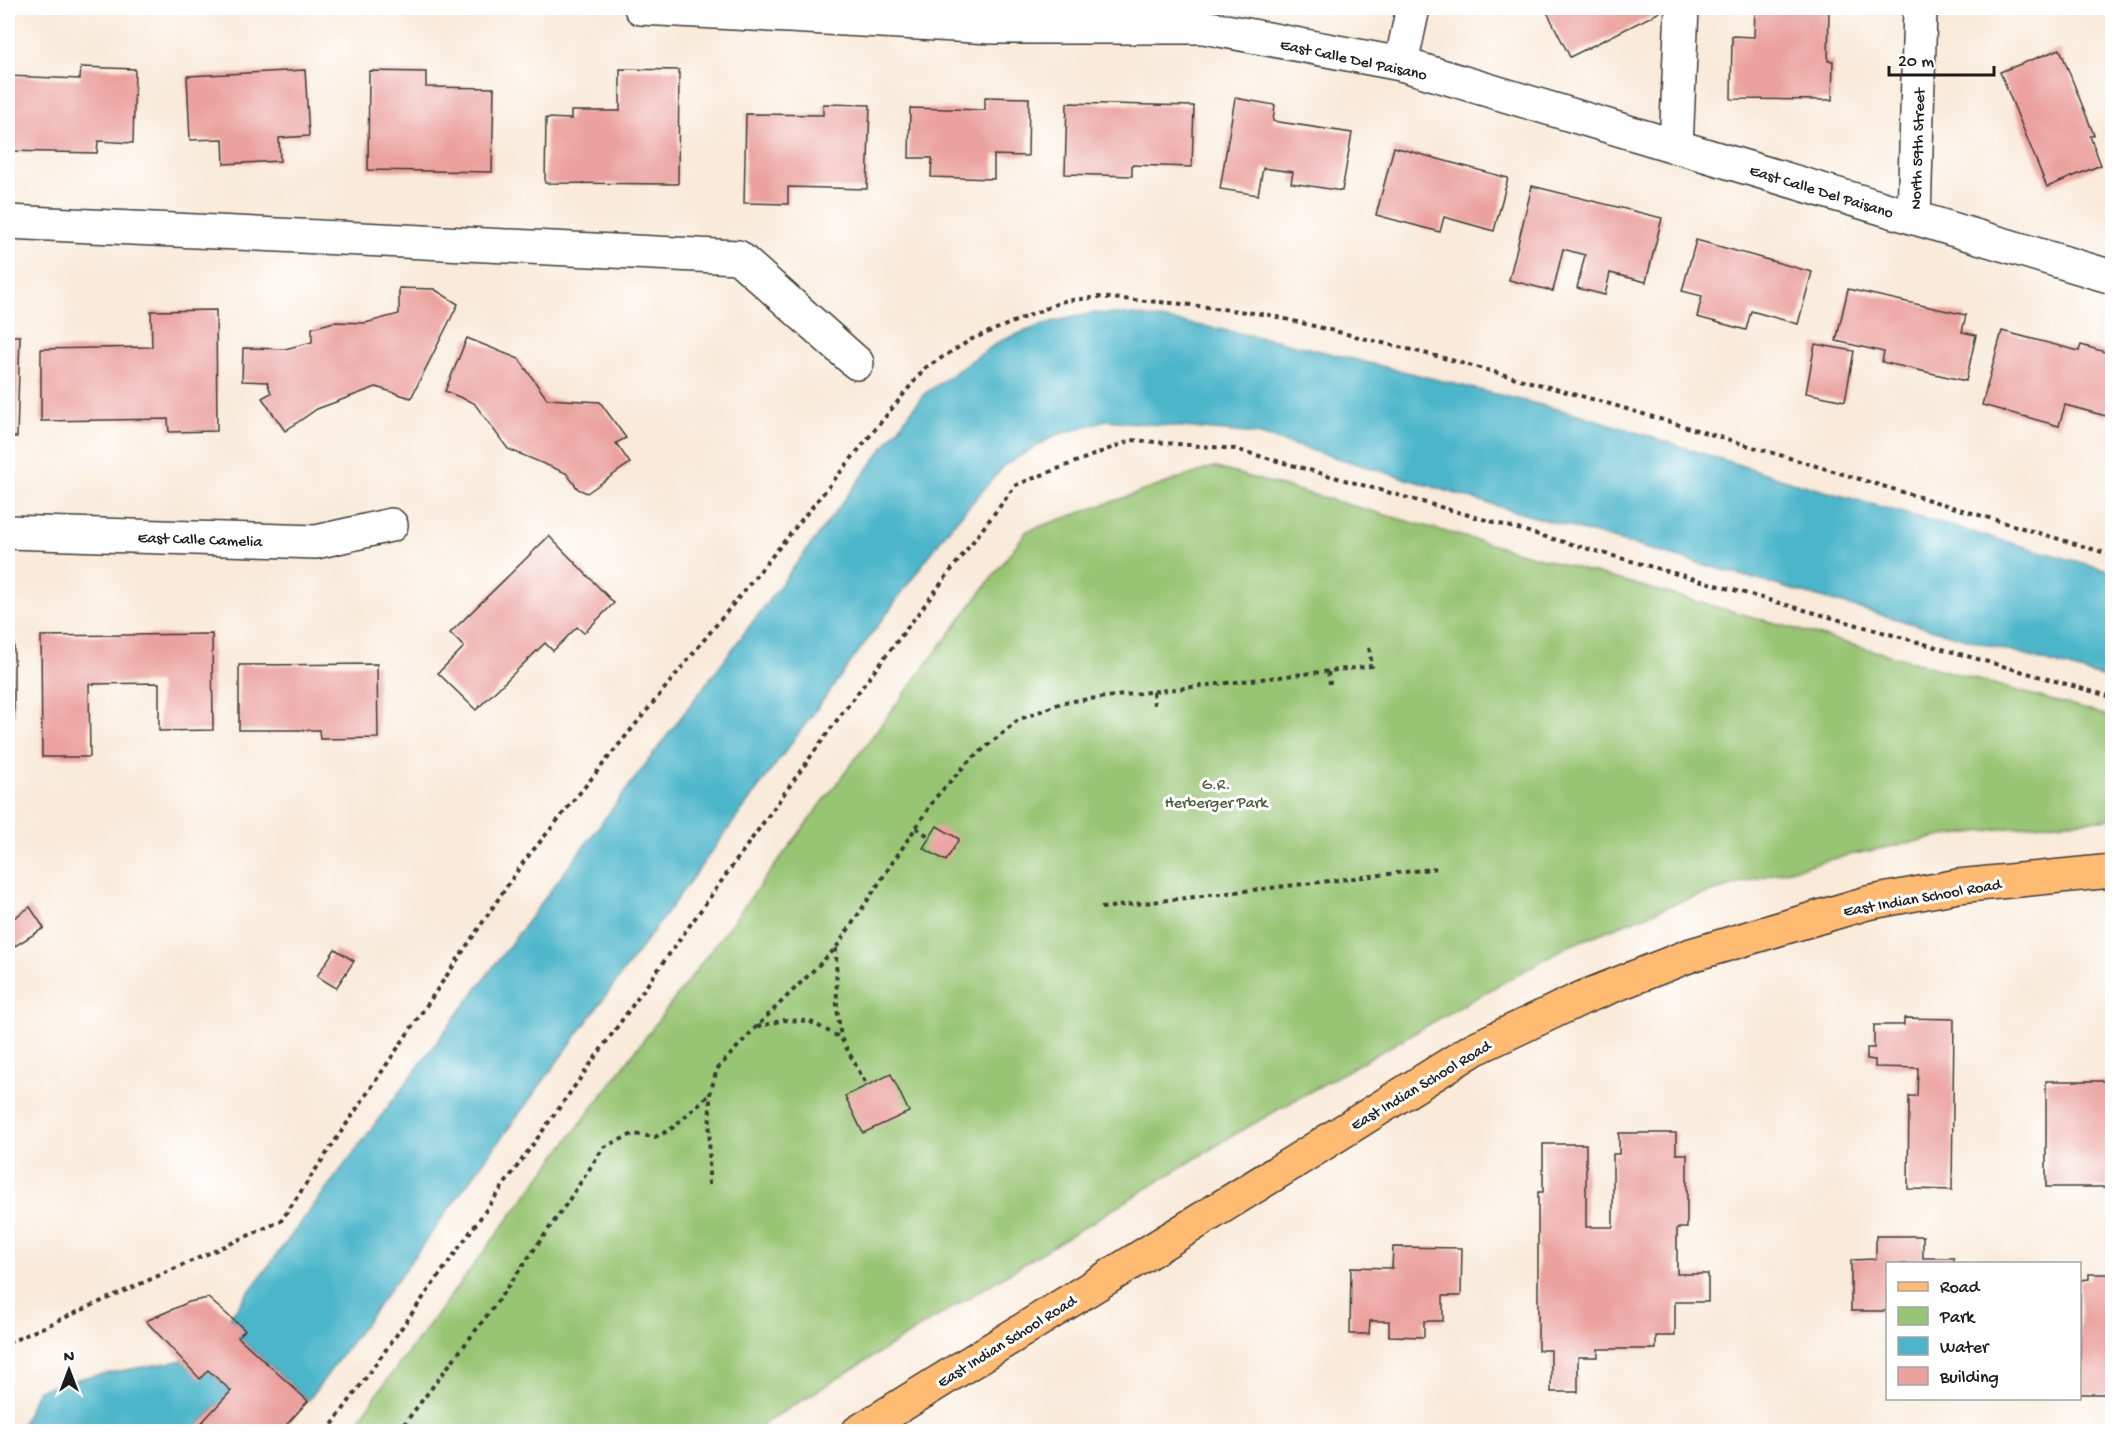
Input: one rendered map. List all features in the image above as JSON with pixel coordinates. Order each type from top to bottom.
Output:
[{"type":"main road","name":"East Indian School Road","points":[[858,1431],[1474,1048],[1582,998],[1691,955],[1867,903],[1958,886],[2112,871]]},
{"type":"street","name":"East Calle Del Paisano","points":[[641,8],[992,17],[1204,27],[1401,64],[2112,277]]},
{"type":"street","points":[[1401,64],[1413,8]]},
{"type":"street","points":[[1676,147],[1682,8]]},
{"type":"street","name":"North 59th Street","points":[[1914,218],[1920,8]]},
{"type":"street","points":[[8,222],[738,257],[857,363]]},
{"type":"street","name":"East Calle Camelia","points":[[8,532],[316,542],[391,525]]},
{"type":"path","points":[[8,1343],[280,1221],[522,864],[925,368],[972,339],[1036,311],[1064,301],[1098,297],[1184,304],[1269,315],[1440,357],[1587,398],[2112,555]]},
{"type":"path","points":[[327,1431],[834,724],[1016,485],[1132,440],[1235,449],[2112,697]]},
{"type":"path","points":[[709,1185],[710,1094],[717,1069],[836,948],[936,797],[968,762],[1018,720],[1064,702],[1372,666],[1369,647]]},
{"type":"path","points":[[1328,672],[1330,684]]},
{"type":"path","points":[[1153,692],[1154,705]]},
{"type":"path","points":[[915,828],[930,837]]},
{"type":"path","points":[[1101,908],[1439,868]]},
{"type":"path","points":[[836,948],[837,1008],[841,1038],[867,1086]]},
{"type":"path","points":[[756,1027],[783,1020],[809,1021],[841,1038]]},
{"type":"path","points":[[398,1431],[492,1309],[604,1147],[633,1134],[655,1137],[670,1130],[710,1094]]},
{"type":"green space","name":"G.R. Herberger Park","points":[[1213,467],[2112,717],[2112,819],[2042,824],[1944,836],[1849,855],[1769,875],[1682,901],[1566,947],[1237,1133],[752,1431],[351,1432],[379,1391],[1027,531]]},
{"type":"water","points":[[1092,313],[1134,315],[1275,340],[1582,415],[1796,483],[2112,571],[2112,680],[1517,512],[1257,434],[1106,420],[1054,436],[1005,465],[948,530],[308,1401],[238,1337],[244,1330],[230,1317],[924,394],[1000,341],[1047,323]]},
{"type":"water","points":[[183,1360],[200,1378],[208,1370],[231,1391],[193,1431],[18,1432],[38,1390],[86,1377]]},
{"type":"building","points":[[1557,8],[1657,8],[1660,12],[1570,57],[1547,12]]},
{"type":"building","points":[[1755,8],[1829,8],[1828,61],[1833,61],[1832,100],[1731,99],[1732,36],[1754,37]]},
{"type":"building","points":[[2060,49],[2094,135],[2090,136],[2101,165],[2047,187],[2000,72]]},
{"type":"building","points":[[81,67],[135,69],[133,143],[98,141],[97,153],[8,151],[8,76],[80,79]]},
{"type":"building","points":[[620,69],[679,70],[678,184],[545,183],[546,118],[571,119],[571,111],[620,111]]},
{"type":"building","points":[[305,70],[309,136],[279,138],[280,161],[224,164],[223,139],[190,140],[187,76]]},
{"type":"building","points":[[369,71],[426,72],[426,87],[494,88],[492,172],[368,170]]},
{"type":"building","points":[[985,97],[1029,98],[1028,156],[994,155],[994,179],[931,177],[932,158],[909,158],[910,108],[985,110]]},
{"type":"building","points":[[1235,98],[1275,105],[1273,121],[1352,133],[1342,191],[1291,183],[1293,172],[1263,168],[1258,195],[1220,189]]},
{"type":"building","points":[[1067,103],[1194,106],[1192,167],[1132,165],[1132,176],[1065,174]]},
{"type":"building","points":[[823,104],[870,105],[867,189],[788,187],[788,204],[744,203],[746,114],[823,115]]},
{"type":"building","points":[[1394,147],[1508,178],[1494,231],[1444,217],[1440,232],[1376,215]]},
{"type":"building","points":[[1532,186],[1662,218],[1646,282],[1610,273],[1605,295],[1577,288],[1585,255],[1563,249],[1553,291],[1509,280]]},
{"type":"building","points":[[1696,240],[1812,272],[1798,324],[1751,311],[1746,330],[1697,317],[1702,296],[1682,291]]},
{"type":"building","points":[[399,288],[434,289],[458,304],[411,398],[376,387],[317,409],[285,431],[262,398],[271,393],[267,382],[242,381],[243,348],[285,349],[312,342],[312,328],[334,322],[365,323],[399,314]]},
{"type":"building","points":[[1848,289],[1966,315],[1962,332],[1976,335],[1966,381],[1882,362],[1884,352],[1836,341]]},
{"type":"building","points":[[216,310],[217,431],[169,432],[168,419],[41,421],[41,349],[152,347],[151,311]]},
{"type":"building","points":[[2002,331],[2079,351],[2081,345],[2112,354],[2112,391],[2106,416],[2065,405],[2059,426],[1982,405]]},
{"type":"building","points":[[8,336],[20,336],[17,437],[8,437]]},
{"type":"building","points":[[467,338],[519,359],[547,399],[600,402],[626,438],[616,443],[630,463],[587,493],[578,489],[566,473],[508,449],[474,403],[445,391]]},
{"type":"building","points":[[1815,344],[1854,351],[1845,401],[1806,393]]},
{"type":"building","points":[[549,536],[614,603],[584,633],[577,627],[553,651],[545,643],[476,710],[438,673],[464,647],[450,633]]},
{"type":"building","points":[[212,634],[213,730],[159,731],[159,683],[89,684],[90,757],[42,757],[41,636]]},
{"type":"building","points":[[8,643],[14,643],[14,719],[8,719]]},
{"type":"building","points":[[377,664],[378,738],[320,739],[319,730],[239,730],[239,665]]},
{"type":"building","points":[[937,826],[959,839],[946,861],[923,848]]},
{"type":"building","points":[[30,907],[44,928],[15,946],[8,935],[8,922]]},
{"type":"building","points":[[335,949],[354,961],[336,988],[317,976]]},
{"type":"building","points":[[1904,1018],[1954,1019],[1952,1190],[1908,1189],[1909,1096],[1917,1096],[1918,1068],[1875,1067],[1875,1060],[1867,1059],[1867,1048],[1874,1048],[1874,1025],[1904,1025]]},
{"type":"building","points":[[891,1074],[909,1112],[863,1133],[845,1096]]},
{"type":"building","points":[[2046,1081],[2112,1081],[2112,1187],[2046,1187]]},
{"type":"building","points":[[1619,1133],[1676,1133],[1676,1154],[1687,1154],[1687,1228],[1677,1228],[1677,1274],[1708,1274],[1708,1302],[1675,1302],[1675,1336],[1656,1336],[1656,1349],[1598,1349],[1598,1357],[1578,1357],[1578,1392],[1551,1392],[1551,1350],[1538,1350],[1538,1192],[1543,1192],[1543,1144],[1586,1144],[1586,1227],[1613,1227],[1613,1154],[1619,1154]]},
{"type":"building","points":[[1876,1236],[1923,1236],[1923,1258],[1954,1258],[1954,1262],[1886,1262],[1886,1311],[1851,1311],[1851,1260],[1876,1259]]},
{"type":"building","points":[[1393,1247],[1462,1248],[1461,1296],[1443,1296],[1443,1321],[1424,1321],[1424,1337],[1389,1336],[1389,1321],[1370,1321],[1369,1334],[1350,1334],[1351,1267],[1392,1268]]},
{"type":"building","points":[[2089,1274],[2112,1274],[2112,1394],[2081,1394],[2081,1280],[2089,1279]]},
{"type":"building","points":[[208,1298],[245,1330],[238,1337],[308,1401],[280,1432],[193,1432],[231,1391],[208,1370],[200,1379],[146,1321],[189,1302]]}]
